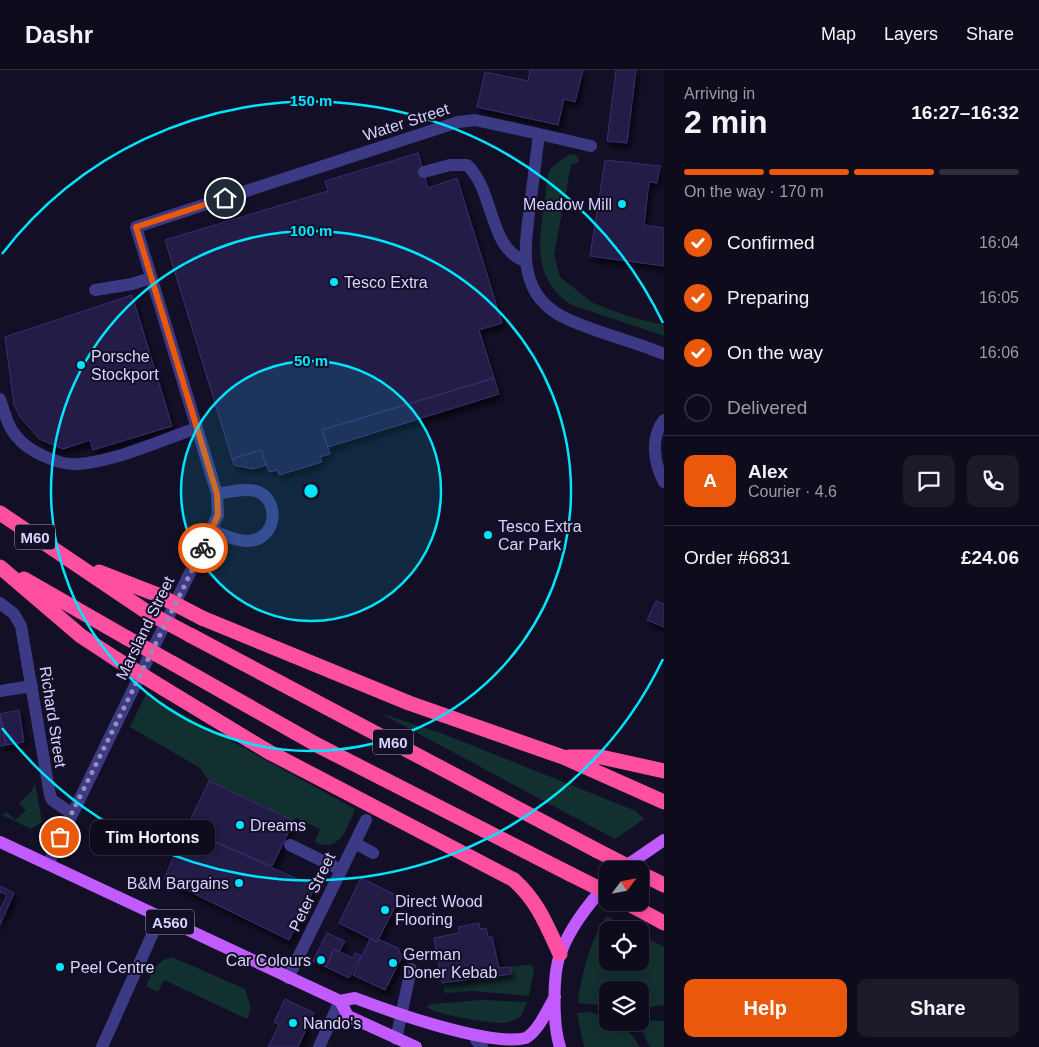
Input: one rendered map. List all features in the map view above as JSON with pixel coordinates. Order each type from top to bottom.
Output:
[{"type":"highway","name":"M60","points":[[0,513],[147,612],[617,861]]},
{"type":"highway","name":"M60","points":[[70,560],[158,595],[202,618],[409,703],[562,757],[664,802]]},
{"type":"highway","name":"M60","points":[[0,566],[319,746],[599,888]]},
{"type":"highway","name":"M60","points":[[0,566],[81,636],[163,688],[269,752],[514,880],[527,892],[541,910],[560,954]]},
{"type":"highway","name":"M60","points":[[562,757],[601,757],[664,771]]},
{"type":"highway","points":[[641,911],[664,923]]},
{"type":"main road","points":[[633,861],[664,840]]},
{"type":"main road","name":"A560","points":[[0,842],[340,1001],[355,998],[402,1017],[479,1043],[513,1042],[526,1038],[536,1029],[555,997]]},
{"type":"main road","points":[[560,1047],[557,1037],[555,997],[560,954],[582,913],[599,893]]},
{"type":"main road","name":"A560","points":[[340,1001],[348,1016],[416,1047]]},
{"type":"street","name":"Water Street","points":[[136,227],[458,122],[475,120],[591,146]]},
{"type":"street","points":[[539,134],[525,261],[530,282],[538,296],[550,308],[566,319],[664,354]]},
{"type":"street","points":[[424,172],[450,165],[467,165],[476,173],[487,197],[502,243],[512,256],[525,261]]},
{"type":"street","name":"Marsland Street","points":[[48,864],[71,813],[218,515],[217,494],[136,227]]},
{"type":"street","points":[[95,290],[132,284],[151,278]]},
{"type":"street","points":[[0,399],[16,438],[32,450],[62,462],[78,464],[118,455],[197,428]]},
{"type":"street","points":[[664,420],[656,440],[655,456],[664,482]]},
{"type":"street","points":[[212,530],[230,538],[247,541],[263,537],[269,532],[272,524],[268,503],[263,496],[256,492],[237,490],[217,494]]},
{"type":"street","name":"Richard Street","points":[[0,603],[16,616],[21,626],[50,795],[52,800],[71,813]]},
{"type":"street","points":[[0,691],[32,686]]},
{"type":"street","name":"Peter Street","points":[[288,978],[366,820]]},
{"type":"street","points":[[355,843],[374,852]]},
{"type":"street","points":[[290,846],[341,870]]},
{"type":"street","points":[[102,1047],[160,917]]},
{"type":"street","points":[[396,1039],[411,970]]},
{"type":"street","points":[[319,1047],[340,1001]]},
{"type":"green space","points":[[570,154],[577,156],[579,162],[571,165],[554,255],[560,277],[593,303],[630,317],[664,325],[664,336],[572,305],[557,292],[547,278],[542,263],[540,246],[548,174],[551,168]]},
{"type":"green space","points":[[146,694],[355,809],[342,836],[331,844],[324,845],[315,842],[320,829],[296,818],[294,821],[209,781],[200,768],[130,727]]},
{"type":"green space","points":[[380,713],[441,733],[636,811],[644,819],[615,839]]},
{"type":"green space","points":[[35,783],[42,822],[31,829],[2,815],[7,812],[15,820],[26,811],[19,803],[31,792]]},
{"type":"green space","points":[[606,916],[615,921],[603,921]]},
{"type":"green space","points":[[599,929],[599,971],[649,971],[649,939],[664,947],[664,1005],[649,1007],[649,981],[599,981],[599,1005],[578,1003],[587,958]]},
{"type":"green space","points":[[172,957],[245,989],[251,1008],[247,1019],[164,980],[158,992],[146,986],[158,964]]},
{"type":"green space","points":[[531,964],[534,969],[529,996],[472,991],[445,993],[443,985],[511,974],[510,967]]},
{"type":"green space","points":[[482,1000],[527,1002],[521,1016],[513,1021],[503,1023],[440,1013],[427,1007],[431,1004]]},
{"type":"green space","points":[[590,1012],[599,1015],[599,1031],[627,1031],[640,1047],[584,1047],[577,1013]]},
{"type":"green space","points":[[649,1020],[664,1021],[664,1047],[650,1047],[643,1031],[649,1031]]},
{"type":"building","points":[[530,70],[583,70],[575,102],[564,99],[558,125],[477,107],[485,72],[528,81]]},
{"type":"building","points":[[616,70],[636,70],[627,143],[607,141]]},
{"type":"building","name":"Tesco Extra","points":[[418,153],[428,188],[457,178],[502,323],[479,330],[494,378],[322,430],[330,454],[320,457],[322,462],[279,475],[278,470],[269,472],[261,450],[232,459],[165,240],[328,191],[325,181]]},
{"type":"building","name":"Meadow Mill","points":[[605,160],[660,166],[657,183],[649,182],[644,225],[664,228],[664,266],[590,256]]},
{"type":"building","name":"Porsche Stockport","points":[[132,295],[172,426],[93,450],[90,440],[63,449],[39,439],[20,417],[14,405],[5,337]]},
{"type":"building","points":[[494,378],[499,394],[328,447],[322,430]]},
{"type":"building","points":[[261,450],[266,465],[253,469],[234,465],[232,459]]},
{"type":"building","points":[[656,601],[664,604],[664,627],[647,620]]},
{"type":"building","points":[[19,710],[24,742],[6,745],[0,714]]},
{"type":"building","points":[[0,714],[6,745],[0,746]]},
{"type":"building","name":"Dreams","points":[[209,781],[294,821],[272,866],[186,829]]},
{"type":"building","name":"B&M Bargains","points":[[186,829],[315,887],[289,940],[164,879]]},
{"type":"building","points":[[361,878],[400,897],[377,942],[339,923]]},
{"type":"building","points":[[0,886],[14,893],[0,925],[0,910],[7,895],[0,892]]},
{"type":"building","points":[[479,923],[480,929],[486,928],[488,937],[492,937],[499,968],[510,967],[511,974],[442,983],[434,938],[459,933],[458,927]]},
{"type":"building","points":[[327,933],[345,941],[339,952],[334,949],[326,967],[313,961]]},
{"type":"building","points":[[370,939],[377,942],[378,939],[398,948],[402,957],[385,990],[353,975]]},
{"type":"building","points":[[334,949],[353,958],[355,953],[361,955],[349,978],[326,967]]},
{"type":"building","name":"Nando's","points":[[285,999],[314,1013],[298,1047],[268,1047],[279,1025],[274,1022]]},
{"type":"way so far","points":[[60,837],[203,548]]},
{"type":"place","name":"Meadow Mill","points":[[622,204]]},
{"type":"place","name":"Tesco Extra","points":[[334,282]]},
{"type":"place","name":"Porsche Stockport","points":[[81,365]]},
{"type":"place","name":"Tesco Extra Car Park","points":[[488,535]]},
{"type":"place","name":"Dreams","points":[[240,825]]},
{"type":"place","name":"Tim Hortons","points":[[60,837]]},
{"type":"place","name":"B&M Bargains","points":[[239,883]]},
{"type":"place","name":"Direct Wood Flooring","points":[[385,910]]},
{"type":"place","name":"Car Colours","points":[[321,960]]},
{"type":"place","name":"German Doner Kebab","points":[[393,963]]},
{"type":"place","name":"Peel Centre","points":[[60,967]]},
{"type":"place","name":"Nando's","points":[[293,1023]]},
{"type":"route","points":[[203,548],[218,515],[217,494],[136,227],[225,198]]}]
